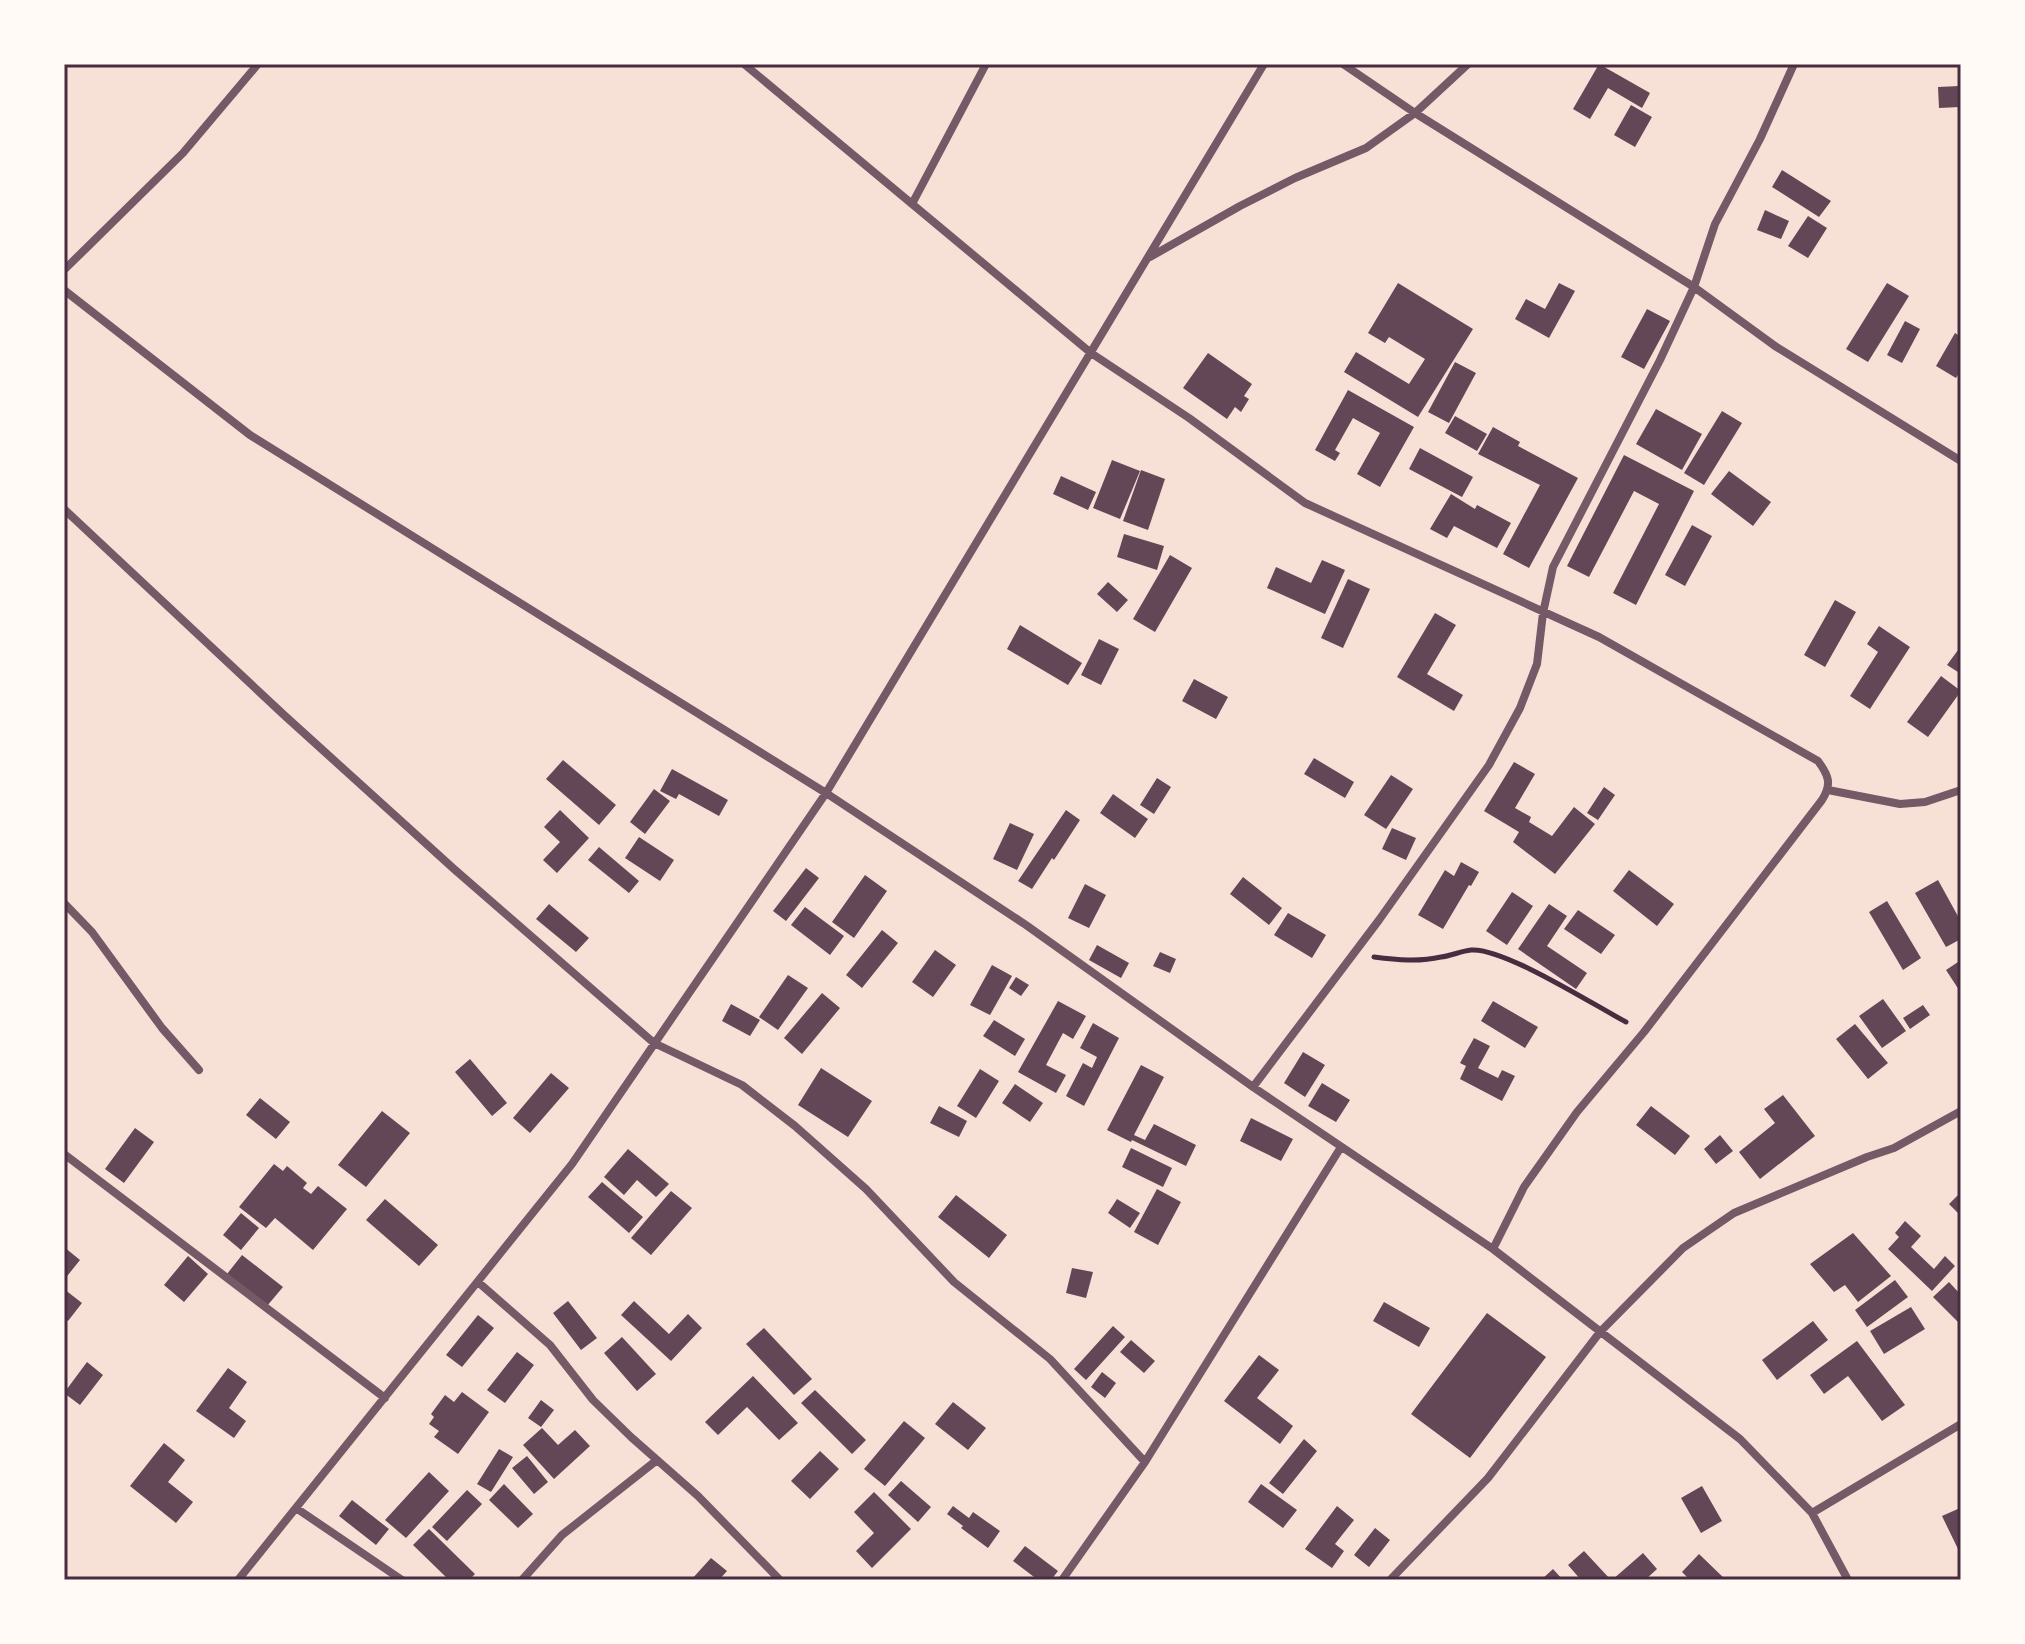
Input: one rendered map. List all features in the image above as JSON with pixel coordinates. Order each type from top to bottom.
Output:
[{"type":"street","points":[[64,270],[183,153],[258,64]]},
{"type":"street","points":[[744,64],[1091,353],[1189,418],[1305,503],[1599,637],[1818,761],[1826,771],[1828,790],[1815,810],[1644,1032],[1577,1112],[1524,1187],[1493,1249]]},
{"type":"street","points":[[912,204],[986,64]]},
{"type":"street","points":[[238,1580],[572,1164],[826,793],[1264,64]]},
{"type":"street","points":[[1343,64],[1415,113],[1694,287],[1775,346],[1961,461]]},
{"type":"street","points":[[1148,258],[1295,178],[1366,148],[1415,113],[1468,64]]},
{"type":"street","points":[[1253,1087],[1354,955],[1495,754],[1520,708],[1537,664],[1553,567],[1660,360],[1694,287],[1715,224],[1760,139],[1794,64]]},
{"type":"street","points":[[64,290],[250,435],[826,793],[1026,925],[1253,1087],[1493,1249],[1740,1439],[1812,1513],[1848,1580]]},
{"type":"street","points":[[64,509],[454,869],[654,1043],[742,1085],[795,1126],[866,1189],[954,1282],[1050,1359],[1145,1462]]},
{"type":"street","points":[[1828,790],[1900,804],[1925,802],[1961,790]]},
{"type":"street","points":[[64,903],[92,932],[162,1028],[199,1070]]},
{"type":"street","points":[[1390,1580],[1488,1478],[1600,1332],[1683,1248],[1734,1213],[1894,1148],[1961,1111]]},
{"type":"street","points":[[1062,1580],[1145,1462],[1341,1147]]},
{"type":"street","points":[[64,1154],[385,1398]]},
{"type":"street","points":[[478,1282],[550,1345],[593,1400],[698,1496],[780,1580]]},
{"type":"street","points":[[1812,1513],[1961,1424]]},
{"type":"street","points":[[522,1580],[562,1535],[657,1460]]},
{"type":"street","points":[[296,1508],[402,1580]]},
{"type":"path","points":[[1354,955],[1419,961],[1471,950],[1487,951],[1529,969],[1644,1032]]},
{"type":"building","points":[[1599,64],[1650,93],[1642,108],[1608,88],[1590,119],[1573,109]]},
{"type":"building","points":[[1959,86],[1960,107],[1939,108],[1938,87]]},
{"type":"building","points":[[1631,105],[1652,117],[1635,147],[1614,135]]},
{"type":"building","points":[[1782,170],[1831,201],[1819,217],[1772,187]]},
{"type":"building","points":[[1765,210],[1789,221],[1781,239],[1757,230]]},
{"type":"building","points":[[1808,216],[1827,228],[1808,258],[1788,246]]},
{"type":"building","points":[[1398,283],[1473,329],[1418,417],[1344,372],[1356,352],[1409,384],[1425,359],[1389,337],[1385,343],[1368,333]]},
{"type":"building","points":[[1559,283],[1575,291],[1549,338],[1515,319],[1526,299],[1545,309]]},
{"type":"building","points":[[1887,283],[1909,296],[1868,362],[1846,349]]},
{"type":"building","points":[[1647,309],[1670,321],[1644,369],[1621,357]]},
{"type":"building","points":[[1905,321],[1920,329],[1902,363],[1887,355]]},
{"type":"building","points":[[1955,333],[1961,337],[1961,370],[1956,378],[1936,366]]},
{"type":"building","points":[[1208,353],[1252,384],[1244,396],[1249,399],[1241,412],[1235,407],[1227,419],[1183,388]]},
{"type":"building","points":[[1455,362],[1476,373],[1449,423],[1428,412]]},
{"type":"building","points":[[1348,390],[1414,427],[1380,487],[1357,474],[1380,433],[1353,418],[1335,450],[1340,453],[1335,461],[1315,450]]},
{"type":"building","points":[[1656,409],[1702,434],[1682,470],[1636,444]]},
{"type":"building","points":[[1722,411],[1742,423],[1704,485],[1684,473]]},
{"type":"building","points":[[1455,416],[1487,434],[1477,451],[1445,433]]},
{"type":"building","points":[[1493,427],[1520,442],[1518,446],[1578,478],[1529,568],[1503,554],[1540,485],[1478,454]]},
{"type":"building","points":[[1420,448],[1473,477],[1462,497],[1409,469]]},
{"type":"building","points":[[1624,455],[1694,491],[1636,605],[1613,593],[1659,504],[1634,491],[1589,577],[1567,566]]},
{"type":"building","points":[[1112,460],[1140,471],[1120,519],[1093,508]]},
{"type":"building","points":[[1141,470],[1165,479],[1148,530],[1123,521]]},
{"type":"building","points":[[1729,471],[1771,502],[1753,526],[1711,494]]},
{"type":"building","points":[[1061,476],[1096,492],[1088,510],[1053,494]]},
{"type":"building","points":[[1451,494],[1475,509],[1477,505],[1511,523],[1497,548],[1454,526],[1447,538],[1430,529]]},
{"type":"building","points":[[1692,525],[1712,536],[1685,586],[1665,575]]},
{"type":"building","points":[[1124,534],[1164,546],[1157,570],[1117,557]]},
{"type":"building","points":[[1170,555],[1192,568],[1155,632],[1133,619]]},
{"type":"building","points":[[1322,560],[1345,570],[1325,614],[1267,588],[1276,567],[1311,583]]},
{"type":"building","points":[[1348,579],[1370,589],[1343,648],[1321,638]]},
{"type":"building","points":[[1108,582],[1128,600],[1117,612],[1097,594]]},
{"type":"building","points":[[1835,600],[1856,612],[1825,667],[1804,655]]},
{"type":"building","points":[[1435,613],[1456,625],[1427,674],[1463,695],[1454,711],[1397,677]]},
{"type":"building","points":[[1020,625],[1082,663],[1068,685],[1007,649]]},
{"type":"building","points":[[1879,626],[1910,647],[1870,709],[1850,696],[1878,652],[1867,644]]},
{"type":"building","points":[[1099,639],[1119,649],[1101,685],[1081,675]]},
{"type":"building","points":[[1961,646],[1961,674],[1947,665]]},
{"type":"building","points":[[1941,676],[1961,691],[1928,737],[1907,722]]},
{"type":"building","points":[[1194,679],[1228,697],[1216,719],[1182,701]]},
{"type":"building","points":[[1314,758],[1354,782],[1345,798],[1304,774]]},
{"type":"building","points":[[563,760],[616,805],[599,825],[546,779]]},
{"type":"building","points":[[1514,762],[1535,774],[1515,808],[1531,817],[1529,822],[1552,836],[1574,807],[1595,824],[1555,874],[1513,842],[1519,832],[1484,811]]},
{"type":"building","points":[[672,769],[728,800],[719,816],[679,794],[676,799],[660,791]]},
{"type":"building","points":[[1391,775],[1413,789],[1386,829],[1364,815]]},
{"type":"building","points":[[1157,778],[1171,787],[1154,814],[1140,805]]},
{"type":"building","points":[[1604,787],[1615,795],[1598,820],[1587,813]]},
{"type":"building","points":[[654,789],[670,801],[645,834],[630,822]]},
{"type":"building","points":[[1113,794],[1148,819],[1135,838],[1100,813]]},
{"type":"building","points":[[560,810],[589,838],[557,873],[543,860],[560,842],[544,827]]},
{"type":"building","points":[[1066,810],[1080,820],[1032,889],[1018,881]]},
{"type":"building","points":[[1010,823],[1034,834],[1017,870],[993,859]]},
{"type":"building","points":[[1392,828],[1416,838],[1406,860],[1382,849]]},
{"type":"building","points":[[639,837],[674,860],[660,881],[625,858]]},
{"type":"building","points":[[599,847],[639,881],[629,893],[588,860]]},
{"type":"building","points":[[1461,862],[1479,872],[1443,929],[1418,915],[1445,870],[1454,876]]},
{"type":"building","points":[[806,868],[819,878],[786,921],[773,911]]},
{"type":"building","points":[[1629,870],[1674,904],[1657,926],[1613,891]]},
{"type":"building","points":[[865,875],[887,891],[854,938],[832,922]]},
{"type":"building","points":[[1243,877],[1282,908],[1269,925],[1230,894]]},
{"type":"building","points":[[1938,880],[1959,918],[1961,916],[1961,939],[1946,947],[1915,893]]},
{"type":"building","points":[[1085,884],[1106,895],[1089,928],[1068,918]]},
{"type":"building","points":[[1512,892],[1533,906],[1507,945],[1486,931]]},
{"type":"building","points":[[1887,901],[1921,958],[1903,970],[1869,912]]},
{"type":"building","points":[[549,904],[589,938],[576,952],[536,919]]},
{"type":"building","points":[[1549,904],[1567,916],[1547,946],[1587,973],[1576,989],[1518,949]]},
{"type":"building","points":[[805,907],[844,936],[830,955],[791,925]]},
{"type":"building","points":[[1578,910],[1615,935],[1601,954],[1564,929]]},
{"type":"building","points":[[1288,913],[1326,935],[1312,958],[1274,935]]},
{"type":"building","points":[[882,930],[898,943],[862,988],[846,975]]},
{"type":"building","points":[[1097,945],[1129,963],[1121,978],[1089,960]]},
{"type":"building","points":[[935,950],[956,965],[933,997],[912,982]]},
{"type":"building","points":[[1160,952],[1176,959],[1170,973],[1153,966]]},
{"type":"building","points":[[1961,960],[1961,993],[1946,970]]},
{"type":"building","points":[[992,965],[1012,976],[990,1015],[970,1005]]},
{"type":"building","points":[[788,975],[808,988],[778,1030],[759,1017]]},
{"type":"building","points":[[1016,977],[1029,985],[1021,996],[1009,988]]},
{"type":"building","points":[[822,993],[840,1008],[802,1054],[784,1038]]},
{"type":"building","points":[[1883,999],[1906,1031],[1882,1048],[1859,1016]]},
{"type":"building","points":[[1058,1001],[1086,1016],[1073,1039],[1063,1033],[1046,1065],[1066,1075],[1056,1093],[1018,1072]]},
{"type":"building","points":[[1493,1001],[1538,1027],[1525,1048],[1481,1021]]},
{"type":"building","points":[[731,1004],[760,1020],[750,1036],[722,1021]]},
{"type":"building","points":[[1923,1005],[1930,1015],[1910,1029],[1903,1018]]},
{"type":"building","points":[[994,1020],[1025,1039],[1015,1056],[983,1036]]},
{"type":"building","points":[[1093,1023],[1119,1038],[1084,1106],[1066,1096],[1083,1063],[1092,1068],[1097,1057],[1080,1048]]},
{"type":"building","points":[[1855,1024],[1888,1063],[1868,1079],[1836,1039]]},
{"type":"building","points":[[1474,1038],[1490,1046],[1478,1068],[1498,1078],[1502,1070],[1515,1076],[1502,1101],[1460,1079],[1466,1066],[1460,1063]]},
{"type":"building","points":[[1303,1052],[1325,1065],[1305,1097],[1284,1083]]},
{"type":"building","points":[[470,1059],[507,1103],[492,1116],[455,1072]]},
{"type":"building","points":[[1141,1065],[1164,1077],[1134,1135],[1145,1140],[1154,1124],[1196,1145],[1186,1166],[1107,1130]]},
{"type":"building","points":[[821,1068],[872,1101],[848,1137],[798,1105]]},
{"type":"building","points":[[980,1069],[999,1081],[976,1118],[957,1106]]},
{"type":"building","points":[[551,1073],[569,1088],[530,1133],[513,1118]]},
{"type":"building","points":[[1322,1083],[1350,1100],[1336,1122],[1308,1106]]},
{"type":"building","points":[[1015,1084],[1043,1103],[1030,1122],[1002,1103]]},
{"type":"building","points":[[1783,1095],[1815,1136],[1760,1179],[1739,1152],[1775,1123],[1764,1109]]},
{"type":"building","points":[[260,1098],[290,1122],[276,1139],[246,1115]]},
{"type":"building","points":[[939,1106],[967,1121],[959,1137],[930,1123]]},
{"type":"building","points":[[1651,1106],[1690,1136],[1675,1155],[1636,1125]]},
{"type":"building","points":[[382,1111],[410,1133],[366,1187],[338,1165]]},
{"type":"building","points":[[1251,1118],[1293,1139],[1281,1161],[1240,1141]]},
{"type":"building","points":[[135,1128],[154,1142],[124,1183],[105,1169]]},
{"type":"building","points":[[1720,1135],[1733,1151],[1716,1164],[1704,1149]]},
{"type":"building","points":[[1131,1148],[1172,1168],[1163,1187],[1122,1167]]},
{"type":"building","points":[[628,1149],[669,1184],[656,1197],[637,1180],[624,1195],[604,1177]]},
{"type":"building","points":[[274,1164],[283,1171],[287,1166],[307,1183],[303,1188],[311,1194],[318,1186],[347,1209],[313,1250],[275,1218],[266,1228],[239,1207]]},
{"type":"building","points":[[602,1182],[643,1217],[629,1233],[588,1197]]},
{"type":"building","points":[[1157,1189],[1181,1202],[1158,1245],[1134,1232]]},
{"type":"building","points":[[671,1191],[692,1208],[651,1255],[631,1238]]},
{"type":"building","points":[[1961,1192],[1961,1216],[1949,1204]]},
{"type":"building","points":[[956,1195],[1007,1235],[989,1258],[938,1217]]},
{"type":"building","points":[[385,1199],[438,1245],[419,1266],[366,1220]]},
{"type":"building","points":[[1117,1199],[1140,1213],[1130,1228],[1108,1213]]},
{"type":"building","points":[[241,1213],[259,1228],[241,1250],[223,1235]]},
{"type":"building","points":[[1905,1221],[1921,1236],[1911,1247],[1934,1269],[1945,1256],[1955,1266],[1932,1291],[1888,1249],[1899,1237],[1895,1233]]},
{"type":"building","points":[[1853,1233],[1891,1276],[1858,1302],[1845,1285],[1834,1292],[1810,1264]]},
{"type":"building","points":[[64,1247],[80,1260],[64,1280]]},
{"type":"building","points":[[242,1255],[283,1287],[267,1306],[227,1274]]},
{"type":"building","points":[[188,1256],[208,1274],[184,1302],[164,1285]]},
{"type":"building","points":[[1072,1268],[1093,1272],[1086,1298],[1066,1293]]},
{"type":"building","points":[[1895,1280],[1908,1297],[1867,1327],[1855,1310]]},
{"type":"building","points":[[1949,1282],[1961,1295],[1961,1325],[1933,1297]]},
{"type":"building","points":[[64,1289],[82,1303],[68,1321],[64,1318]]},
{"type":"building","points":[[568,1301],[597,1338],[581,1350],[553,1313]]},
{"type":"building","points":[[634,1301],[669,1334],[688,1314],[702,1328],[671,1361],[621,1315]]},
{"type":"building","points":[[1384,1302],[1430,1328],[1419,1347],[1373,1321]]},
{"type":"building","points":[[1911,1307],[1925,1329],[1884,1354],[1870,1331]]},
{"type":"building","points":[[1487,1313],[1546,1357],[1470,1458],[1411,1414]]},
{"type":"building","points":[[478,1315],[494,1328],[462,1367],[446,1355]]},
{"type":"building","points":[[1813,1321],[1828,1340],[1777,1380],[1762,1360]]},
{"type":"building","points":[[1113,1326],[1125,1337],[1086,1380],[1074,1369]]},
{"type":"building","points":[[764,1328],[812,1379],[794,1395],[746,1344]]},
{"type":"building","points":[[622,1337],[656,1374],[637,1391],[604,1353]]},
{"type":"building","points":[[1131,1340],[1155,1361],[1144,1373],[1120,1352]]},
{"type":"building","points":[[1857,1341],[1905,1405],[1882,1421],[1848,1376],[1824,1394],[1810,1375]]},
{"type":"building","points":[[517,1352],[534,1365],[505,1403],[487,1390]]},
{"type":"building","points":[[1259,1355],[1279,1370],[1257,1398],[1293,1426],[1280,1444],[1224,1401]]},
{"type":"building","points":[[87,1362],[103,1375],[80,1405],[64,1393]]},
{"type":"building","points":[[228,1368],[247,1382],[229,1408],[246,1421],[234,1438],[196,1411]]},
{"type":"building","points":[[1102,1372],[1116,1383],[1105,1398],[1091,1387]]},
{"type":"building","points":[[753,1376],[798,1423],[779,1440],[747,1407],[718,1435],[705,1422]]},
{"type":"building","points":[[815,1390],[866,1440],[852,1454],[801,1403]]},
{"type":"building","points":[[462,1392],[489,1412],[458,1454],[434,1437],[439,1431],[429,1424],[434,1417],[431,1414],[445,1395],[454,1402]]},
{"type":"building","points":[[541,1400],[554,1410],[541,1427],[528,1418]]},
{"type":"building","points":[[953,1402],[986,1428],[968,1450],[935,1424]]},
{"type":"building","points":[[904,1421],[925,1438],[885,1486],[864,1469]]},
{"type":"building","points":[[542,1428],[558,1445],[575,1430],[590,1446],[554,1479],[523,1445]]},
{"type":"building","points":[[1304,1439],[1317,1451],[1283,1494],[1269,1483]]},
{"type":"building","points":[[164,1443],[185,1460],[168,1482],[193,1502],[176,1523],[130,1486]]},
{"type":"building","points":[[499,1449],[513,1457],[491,1492],[477,1484]]},
{"type":"building","points":[[820,1451],[839,1469],[810,1499],[791,1481]]},
{"type":"building","points":[[527,1456],[548,1482],[534,1494],[512,1468]]},
{"type":"building","points":[[429,1472],[449,1491],[406,1538],[385,1520]]},
{"type":"building","points":[[901,1481],[931,1507],[918,1522],[888,1495]]},
{"type":"building","points":[[504,1484],[533,1514],[518,1528],[489,1500]]},
{"type":"building","points":[[1261,1484],[1297,1510],[1283,1528],[1248,1502]]},
{"type":"building","points":[[1702,1486],[1722,1521],[1701,1533],[1681,1498]]},
{"type":"building","points":[[467,1490],[482,1504],[447,1541],[432,1527]]},
{"type":"building","points":[[874,1492],[911,1529],[872,1568],[856,1551],[874,1533],[854,1512]]},
{"type":"building","points":[[352,1500],[389,1529],[376,1545],[339,1516]]},
{"type":"building","points":[[953,1506],[969,1518],[973,1512],[1000,1531],[988,1548],[947,1514]]},
{"type":"building","points":[[1337,1506],[1354,1520],[1335,1544],[1344,1551],[1332,1568],[1305,1549]]},
{"type":"building","points":[[1960,1508],[1961,1548],[1958,1549],[1942,1516]]},
{"type":"building","points":[[1375,1528],[1390,1540],[1369,1567],[1354,1555]]},
{"type":"building","points":[[429,1529],[475,1574],[469,1580],[449,1580],[413,1545]]},
{"type":"building","points":[[1025,1546],[1058,1571],[1051,1580],[1038,1580],[1013,1561]]},
{"type":"building","points":[[1584,1551],[1611,1580],[1581,1580],[1568,1565]]},
{"type":"building","points":[[1643,1553],[1657,1569],[1645,1580],[1612,1580]]},
{"type":"building","points":[[1699,1554],[1726,1580],[1690,1580],[1682,1572]]},
{"type":"building","points":[[711,1558],[727,1571],[719,1580],[691,1580]]},
{"type":"building","points":[[1553,1569],[1563,1580],[1541,1580]]}]
